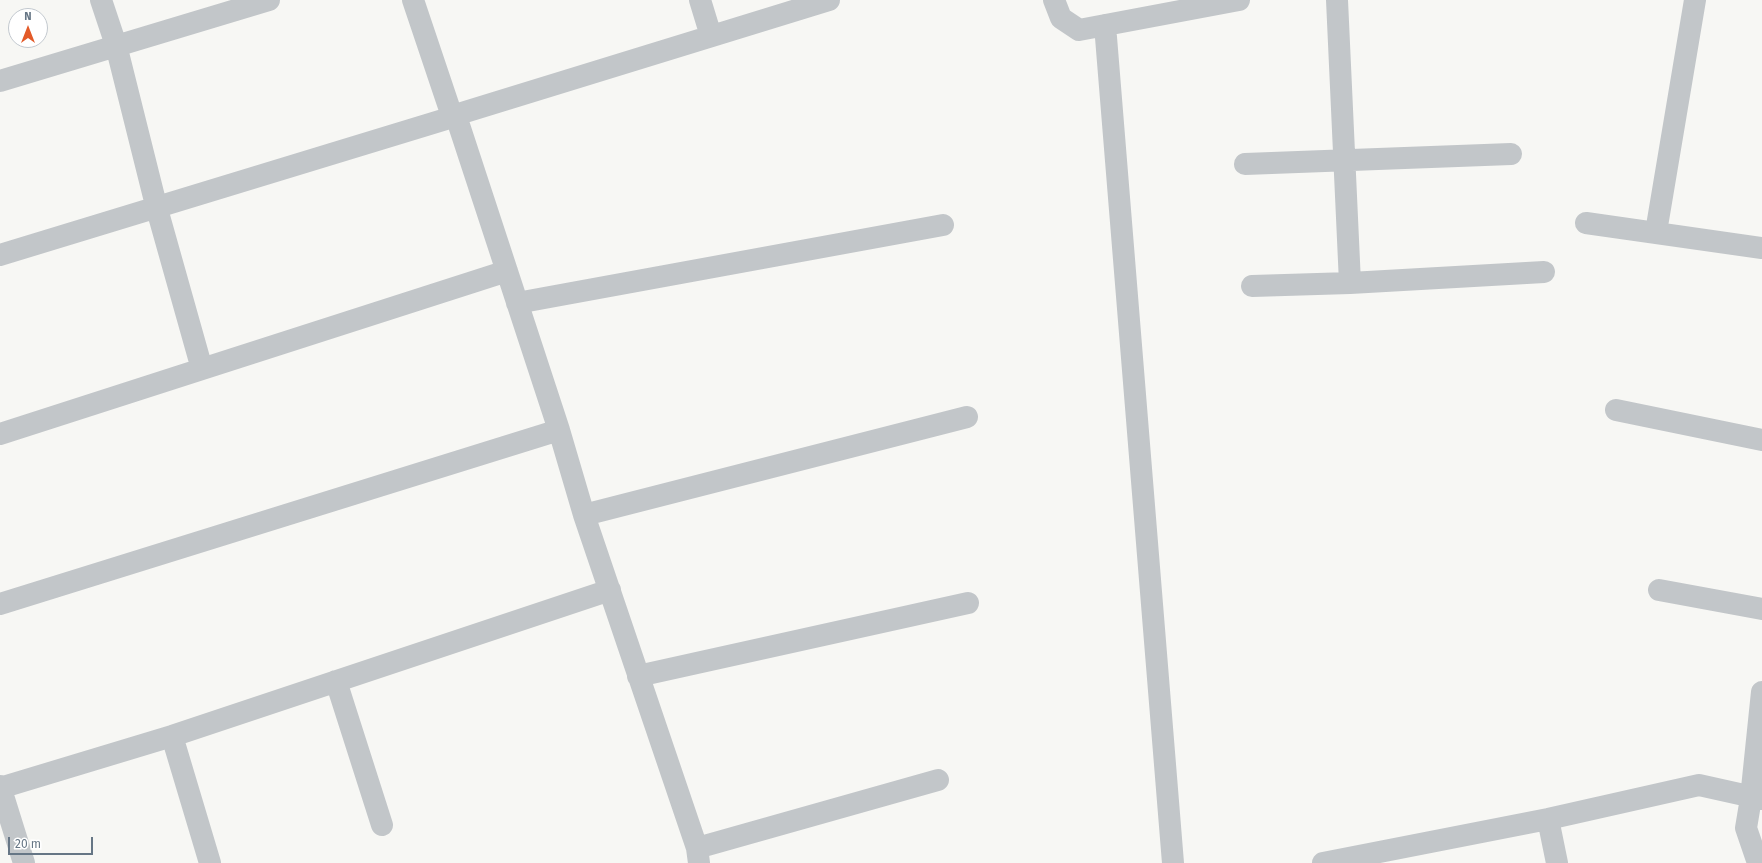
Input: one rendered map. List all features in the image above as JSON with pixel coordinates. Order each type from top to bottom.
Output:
[{"type":"street","points":[[101,0],[116,45],[157,209],[202,369]]},
{"type":"street","points":[[0,81],[269,0]]},
{"type":"street","points":[[413,0],[507,271],[559,430],[584,515],[698,856],[938,780]]},
{"type":"street","points":[[700,0],[711,36]]},
{"type":"street","points":[[0,255],[157,209],[829,0]]},
{"type":"street","points":[[1054,0],[1061,18],[1079,30],[1239,0]]},
{"type":"street","points":[[1337,0],[1350,283]]},
{"type":"street","points":[[1656,232],[1695,0]]},
{"type":"street","points":[[1105,25],[1173,863]]},
{"type":"street","points":[[1245,164],[1511,154]]},
{"type":"street","points":[[1586,223],[1762,248]]},
{"type":"street","points":[[517,303],[943,225]]},
{"type":"street","points":[[0,434],[507,271]]},
{"type":"street","points":[[1252,286],[1350,283],[1544,272]]},
{"type":"street","points":[[1616,410],[1762,440]]},
{"type":"street","points":[[584,515],[967,417]]},
{"type":"street","points":[[0,604],[559,430]]},
{"type":"street","points":[[24,863],[0,787],[172,736],[610,590]]},
{"type":"street","points":[[1658,590],[1762,609]]},
{"type":"street","points":[[638,676],[968,603]]},
{"type":"street","points":[[336,681],[382,825]]},
{"type":"street","points":[[1758,863],[1746,828],[1757,798],[1762,692]]},
{"type":"street","points":[[172,736],[210,863]]},
{"type":"street","points":[[1323,863],[1383,857],[1699,785],[1757,798]]},
{"type":"street","points":[[1548,819],[1557,863]]}]
